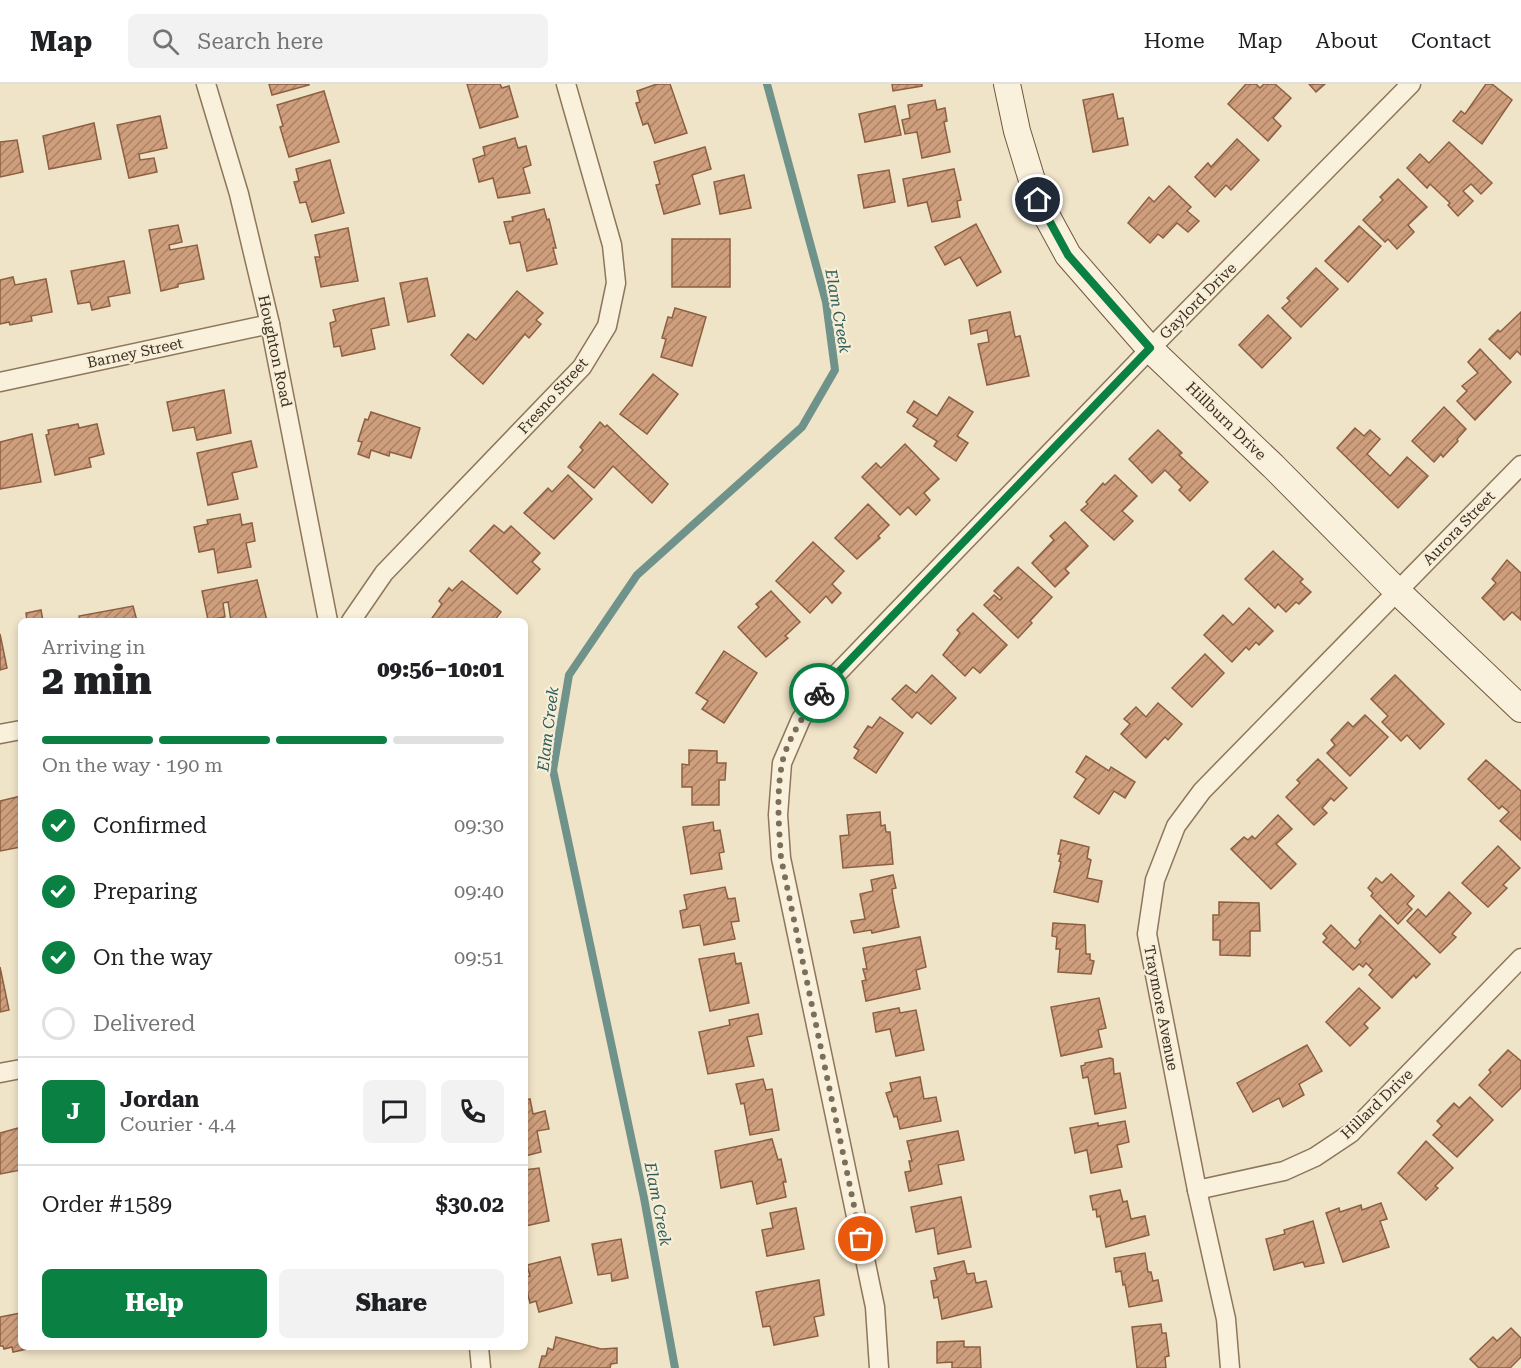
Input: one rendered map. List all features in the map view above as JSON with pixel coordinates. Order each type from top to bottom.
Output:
[{"type":"street","name":"Houghton Road","points":[[206,84],[239,194],[270,324],[327,618]]},
{"type":"street","name":"Fresno Street","points":[[353,618],[384,573],[582,367],[607,326],[616,283],[612,245],[566,84]]},
{"type":"street","name":"Hillburn Drive","points":[[1006,84],[1017,131],[1038,200],[1068,255],[1150,348],[1273,466],[1398,592],[1521,709]]},
{"type":"street","name":"Gaylord Drive","points":[[879,1368],[875,1307],[781,858],[778,815],[782,763],[801,719],[826,685],[1150,348],[1411,84]]},
{"type":"street","name":"Barney Street","points":[[0,382],[270,324]]},
{"type":"street","name":"Aurora Street","points":[[1398,592],[1521,465]]},
{"type":"street","name":"Traymore Avenue","points":[[1230,1368],[1226,1319],[1197,1190],[1147,934],[1155,880],[1176,826],[1202,791],[1398,592]]},
{"type":"street","points":[[0,735],[18,731]]},
{"type":"street","name":"Hillard Drive","points":[[1197,1190],[1284,1171],[1315,1157],[1351,1133],[1521,958]]},
{"type":"street","points":[[0,1073],[18,1070]]},
{"type":"street","points":[[479,1350],[481,1368]]},
{"type":"building","points":[[269,84],[309,84],[309,85],[272,95]]},
{"type":"building","points":[[467,84],[500,84],[502,88],[509,86],[518,117],[480,128]]},
{"type":"building","points":[[657,84],[670,84],[687,133],[655,143],[648,123],[643,125],[636,103],[640,102],[637,91]]},
{"type":"building","points":[[892,84],[922,84],[922,86],[893,91]]},
{"type":"building","points":[[1246,84],[1256,84],[1260,88],[1264,84],[1275,84],[1291,98],[1273,118],[1281,126],[1268,141],[1228,104]]},
{"type":"building","points":[[1309,84],[1325,84],[1316,92]]},
{"type":"building","points":[[1486,84],[1492,84],[1512,100],[1482,144],[1453,121],[1461,111],[1465,114]]},
{"type":"building","points":[[324,91],[339,142],[289,157],[280,127],[283,126],[277,105]]},
{"type":"building","points":[[1113,94],[1118,119],[1123,118],[1128,145],[1093,152],[1083,100]]},
{"type":"building","points":[[935,100],[937,110],[945,108],[947,121],[944,122],[950,152],[922,158],[917,132],[905,134],[902,120],[910,118],[908,105]]},
{"type":"building","points":[[895,106],[901,135],[865,142],[859,114]]},
{"type":"building","points":[[160,116],[167,148],[139,154],[140,160],[154,158],[157,172],[129,178],[117,125]]},
{"type":"building","points":[[94,123],[101,159],[49,169],[43,136]]},
{"type":"building","points":[[515,138],[518,148],[526,146],[531,165],[523,168],[530,193],[498,198],[493,178],[479,182],[473,159],[485,155],[483,147]]},
{"type":"building","points":[[1237,139],[1259,160],[1231,190],[1226,185],[1215,197],[1195,177],[1208,163],[1211,167]]},
{"type":"building","points":[[17,140],[23,172],[0,177],[0,142]]},
{"type":"building","points":[[1449,142],[1492,183],[1481,194],[1471,184],[1463,191],[1473,201],[1458,216],[1448,205],[1450,203],[1430,184],[1427,188],[1407,168],[1420,154],[1429,163]]},
{"type":"building","points":[[705,147],[711,169],[692,175],[700,204],[664,214],[656,185],[660,184],[654,162]]},
{"type":"building","points":[[330,160],[344,213],[312,222],[306,202],[300,203],[294,182],[299,181],[296,169]]},
{"type":"building","points":[[954,169],[961,200],[957,201],[960,217],[932,222],[927,202],[908,206],[903,179]]},
{"type":"building","points":[[889,170],[895,202],[864,208],[858,175]]},
{"type":"building","points":[[744,175],[751,208],[720,214],[714,182]]},
{"type":"building","points":[[1398,179],[1427,207],[1408,225],[1414,232],[1397,249],[1388,239],[1385,242],[1363,220],[1383,200],[1380,197]]},
{"type":"building","points":[[1169,186],[1191,207],[1187,211],[1199,221],[1188,232],[1177,223],[1163,238],[1158,234],[1150,243],[1128,223],[1149,197],[1154,202]]},
{"type":"building","points":[[544,209],[547,220],[549,219],[556,248],[553,248],[557,264],[527,271],[520,242],[510,244],[504,222],[513,221],[512,217]]},
{"type":"building","points":[[976,224],[1001,272],[977,286],[960,257],[945,265],[935,247]]},
{"type":"building","points":[[178,225],[182,242],[169,245],[170,250],[197,245],[204,279],[178,284],[178,287],[161,291],[149,230]]},
{"type":"building","points":[[1359,226],[1381,246],[1348,282],[1325,261]]},
{"type":"building","points":[[348,228],[358,281],[321,287],[315,257],[320,257],[315,235]]},
{"type":"building","points":[[672,239],[730,239],[730,287],[672,287]]},
{"type":"building","points":[[124,261],[130,293],[108,297],[110,306],[92,310],[90,302],[78,304],[71,271]]},
{"type":"building","points":[[1316,268],[1338,289],[1301,327],[1282,308],[1290,301],[1287,298]]},
{"type":"building","points":[[13,277],[15,285],[46,279],[52,312],[31,316],[32,321],[10,325],[9,322],[0,324],[0,280]]},
{"type":"building","points":[[427,278],[435,316],[408,322],[400,283]]},
{"type":"building","points":[[517,291],[543,313],[536,320],[541,324],[529,338],[525,334],[483,384],[451,355],[468,334],[476,340]]},
{"type":"building","points":[[384,298],[389,325],[371,329],[375,349],[342,356],[340,346],[334,347],[330,323],[336,321],[333,310]]},
{"type":"building","points":[[675,308],[706,317],[692,366],[661,357],[666,339],[662,338],[668,317],[672,318]]},
{"type":"building","points":[[1010,312],[1015,337],[1020,336],[1029,376],[987,385],[978,344],[989,342],[987,330],[971,334],[969,320]]},
{"type":"building","points":[[1521,312],[1521,355],[1517,351],[1510,359],[1489,339]]},
{"type":"building","points":[[1268,315],[1291,338],[1262,368],[1239,345]]},
{"type":"building","points":[[1480,349],[1511,382],[1475,420],[1457,401],[1467,391],[1462,386],[1478,373],[1468,362]]},
{"type":"building","points":[[653,374],[678,394],[647,434],[620,414]]},
{"type":"building","points":[[224,390],[231,433],[197,440],[194,427],[173,431],[167,402]]},
{"type":"building","points":[[949,397],[973,412],[957,436],[968,443],[956,461],[934,446],[937,441],[913,426],[918,419],[907,412],[914,401],[937,416]]},
{"type":"building","points":[[1444,407],[1466,429],[1443,457],[1441,454],[1434,462],[1412,441]]},
{"type":"building","points":[[371,412],[420,428],[411,458],[390,452],[389,456],[371,450],[369,458],[358,454],[362,442],[358,441],[365,419],[368,420]]},
{"type":"building","points":[[600,422],[605,427],[607,425],[668,484],[652,503],[613,466],[594,488],[568,467],[583,450],[580,447]]},
{"type":"building","points":[[78,424],[79,428],[97,424],[104,454],[89,458],[91,467],[55,475],[46,435],[49,434],[48,430]]},
{"type":"building","points":[[1355,428],[1364,436],[1370,430],[1380,439],[1367,454],[1390,476],[1407,457],[1428,476],[1398,508],[1337,448]]},
{"type":"building","points":[[1158,430],[1182,453],[1179,455],[1208,482],[1190,501],[1179,490],[1182,487],[1165,470],[1152,483],[1129,459]]},
{"type":"building","points":[[32,434],[41,482],[0,489],[0,442]]},
{"type":"building","points":[[251,441],[257,467],[232,473],[238,499],[208,505],[197,453]]},
{"type":"building","points":[[905,444],[939,479],[924,493],[930,500],[916,515],[908,507],[900,515],[862,477],[876,463],[881,468]]},
{"type":"building","points":[[568,475],[592,499],[554,539],[524,513],[548,488],[552,492]]},
{"type":"building","points":[[1115,475],[1137,496],[1122,511],[1133,521],[1114,540],[1081,510],[1103,483],[1105,485]]},
{"type":"building","points":[[868,504],[889,525],[878,536],[880,538],[857,559],[835,538]]},
{"type":"building","points":[[240,514],[242,525],[252,523],[255,541],[246,543],[251,567],[218,573],[214,549],[199,552],[194,527],[208,524],[207,520]]},
{"type":"building","points":[[1065,522],[1088,546],[1065,569],[1069,573],[1055,587],[1032,563],[1054,540],[1050,536]]},
{"type":"building","points":[[494,525],[504,533],[511,526],[540,553],[532,562],[540,569],[517,594],[470,551]]},
{"type":"building","points":[[813,542],[844,571],[832,584],[841,593],[832,603],[826,596],[810,613],[776,581]]},
{"type":"building","points":[[1273,551],[1303,579],[1300,582],[1311,592],[1299,604],[1296,602],[1286,612],[1278,604],[1275,608],[1245,579]]},
{"type":"building","points":[[1507,560],[1521,573],[1521,620],[1512,612],[1504,620],[1482,598],[1496,583],[1492,579]]},
{"type":"building","points":[[1018,567],[1052,597],[1018,638],[984,605],[994,595],[1000,600],[1002,598],[994,591]]},
{"type":"building","points":[[257,580],[266,618],[231,618],[228,602],[223,603],[225,617],[208,618],[202,591]]},
{"type":"building","points":[[462,581],[501,612],[496,618],[432,618],[442,604],[439,601],[449,588],[452,591]]},
{"type":"building","points":[[771,591],[800,622],[785,636],[788,638],[766,657],[738,627],[759,607],[756,604]]},
{"type":"building","points":[[133,606],[136,618],[79,618],[79,616]]},
{"type":"building","points":[[1249,608],[1273,631],[1259,645],[1256,642],[1249,650],[1246,647],[1232,662],[1204,635],[1223,615],[1233,625]]},
{"type":"building","points":[[41,610],[42,618],[27,618],[26,613]]},
{"type":"building","points":[[973,613],[1007,645],[980,673],[973,667],[965,676],[943,655],[960,633],[957,630]]},
{"type":"building","points":[[0,634],[7,668],[0,670]]},
{"type":"building","points":[[724,651],[757,673],[724,723],[702,709],[708,701],[696,693]]},
{"type":"building","points":[[1205,654],[1224,673],[1192,707],[1172,688]]},
{"type":"building","points":[[932,675],[956,698],[931,724],[917,712],[912,718],[892,699],[906,685],[916,693]]},
{"type":"building","points":[[1395,675],[1444,724],[1420,749],[1407,735],[1401,741],[1382,722],[1388,716],[1371,699]]},
{"type":"building","points":[[1158,703],[1182,724],[1168,740],[1165,737],[1146,758],[1121,734],[1130,724],[1124,719],[1136,707],[1146,717]]},
{"type":"building","points":[[1365,715],[1388,737],[1350,776],[1327,753],[1335,745],[1331,740],[1348,722],[1353,727]]},
{"type":"building","points":[[880,717],[903,733],[876,773],[854,758],[859,750],[854,747],[868,726],[872,728]]},
{"type":"building","points":[[689,750],[717,751],[717,763],[726,763],[725,780],[719,780],[719,805],[692,805],[692,787],[682,787],[682,764],[689,765]]},
{"type":"building","points":[[1086,756],[1109,771],[1111,767],[1135,782],[1125,798],[1114,791],[1099,814],[1074,797],[1086,779],[1076,772]]},
{"type":"building","points":[[1318,759],[1347,788],[1334,801],[1331,798],[1322,808],[1327,813],[1314,825],[1286,797],[1300,783],[1297,780]]},
{"type":"building","points":[[1486,760],[1521,791],[1521,840],[1500,821],[1509,812],[1502,806],[1499,809],[1468,779]]},
{"type":"building","points":[[18,797],[18,848],[0,851],[0,801]]},
{"type":"building","points":[[880,812],[881,826],[885,825],[886,832],[890,832],[893,864],[843,868],[840,836],[849,835],[847,815]]},
{"type":"building","points":[[1278,815],[1292,829],[1276,844],[1296,864],[1271,889],[1231,849],[1244,837],[1248,840],[1252,836],[1255,839]]},
{"type":"building","points":[[713,822],[714,831],[720,830],[724,852],[719,853],[722,869],[691,874],[683,827]]},
{"type":"building","points":[[1061,840],[1089,847],[1087,858],[1091,860],[1087,878],[1102,881],[1098,902],[1054,892],[1061,862],[1059,861],[1061,854],[1058,854]]},
{"type":"building","points":[[1498,846],[1520,868],[1503,885],[1507,888],[1488,907],[1462,883]]},
{"type":"building","points":[[1391,874],[1414,896],[1407,904],[1412,909],[1398,924],[1371,896],[1373,893],[1368,888],[1376,878],[1382,883]]},
{"type":"building","points":[[893,875],[896,888],[892,889],[893,898],[899,927],[872,933],[871,930],[854,933],[851,921],[865,919],[860,894],[873,891],[871,880]]},
{"type":"building","points":[[725,887],[728,899],[735,898],[739,921],[731,922],[735,939],[704,945],[700,925],[683,928],[680,911],[687,909],[684,895]]},
{"type":"building","points":[[1449,892],[1471,913],[1452,934],[1456,937],[1440,953],[1407,921],[1418,909],[1426,917]]},
{"type":"building","points":[[1219,902],[1259,903],[1260,931],[1250,931],[1250,956],[1220,955],[1220,940],[1213,940],[1213,915],[1219,915]]},
{"type":"building","points":[[1380,915],[1430,964],[1416,978],[1414,975],[1392,998],[1369,975],[1373,970],[1366,963],[1363,967],[1359,964],[1353,970],[1323,942],[1327,938],[1323,934],[1331,925],[1355,949],[1361,942],[1359,940]]},
{"type":"building","points":[[1053,923],[1085,925],[1086,954],[1090,954],[1090,960],[1094,961],[1091,974],[1058,972],[1060,949],[1056,949],[1057,937],[1052,936]]},
{"type":"building","points":[[920,937],[926,967],[916,970],[920,989],[866,1001],[862,981],[866,980],[863,969],[867,969],[863,948]]},
{"type":"building","points":[[734,953],[736,964],[741,963],[749,1003],[710,1011],[699,959]]},
{"type":"building","points":[[0,967],[9,1010],[0,1012]]},
{"type":"building","points":[[1359,988],[1380,1008],[1364,1024],[1368,1028],[1350,1046],[1326,1022]]},
{"type":"building","points":[[1099,998],[1106,1028],[1098,1030],[1102,1047],[1061,1056],[1051,1007]]},
{"type":"building","points":[[899,1008],[900,1013],[916,1010],[924,1050],[896,1056],[890,1029],[876,1032],[873,1013]]},
{"type":"building","points":[[758,1014],[762,1034],[747,1037],[754,1066],[708,1074],[699,1032],[730,1025],[729,1020]]},
{"type":"building","points":[[1307,1045],[1322,1071],[1299,1084],[1304,1095],[1283,1107],[1279,1098],[1253,1112],[1237,1083]]},
{"type":"building","points":[[1508,1050],[1521,1061],[1521,1088],[1502,1107],[1479,1085],[1491,1072],[1489,1070]]},
{"type":"building","points":[[1113,1059],[1114,1074],[1120,1073],[1126,1108],[1095,1114],[1088,1077],[1083,1078],[1081,1066],[1085,1063]]},
{"type":"building","points":[[920,1077],[924,1099],[936,1097],[941,1121],[900,1129],[897,1116],[894,1117],[886,1093],[892,1091],[890,1083]]},
{"type":"building","points":[[763,1079],[766,1090],[772,1089],[779,1130],[750,1135],[744,1103],[741,1104],[736,1084]]},
{"type":"building","points":[[1470,1097],[1493,1120],[1457,1157],[1433,1135],[1442,1126],[1437,1121],[1454,1103],[1459,1108]]},
{"type":"building","points":[[528,1099],[530,1099],[533,1114],[545,1111],[549,1129],[537,1131],[541,1152],[528,1155]]},
{"type":"building","points":[[1125,1121],[1129,1142],[1117,1145],[1122,1167],[1091,1173],[1087,1150],[1075,1153],[1070,1128]]},
{"type":"building","points":[[18,1128],[18,1171],[0,1174],[0,1133]]},
{"type":"building","points":[[958,1131],[964,1160],[938,1165],[942,1184],[909,1191],[905,1172],[911,1171],[909,1161],[912,1161],[907,1141]]},
{"type":"building","points":[[772,1139],[778,1160],[781,1159],[786,1182],[783,1182],[786,1197],[757,1204],[752,1181],[721,1188],[715,1151]]},
{"type":"building","points":[[1426,1141],[1453,1168],[1435,1186],[1438,1188],[1426,1200],[1398,1173]]},
{"type":"building","points":[[539,1168],[549,1221],[528,1225],[528,1170]]},
{"type":"building","points":[[1120,1190],[1123,1202],[1127,1201],[1131,1219],[1145,1216],[1149,1235],[1106,1247],[1100,1216],[1097,1217],[1096,1209],[1093,1210],[1090,1196]]},
{"type":"building","points":[[961,1197],[971,1247],[938,1254],[934,1228],[916,1232],[911,1207]]},
{"type":"building","points":[[1381,1203],[1387,1219],[1380,1221],[1389,1247],[1343,1262],[1326,1213],[1339,1208],[1340,1212],[1361,1205],[1362,1210]]},
{"type":"building","points":[[796,1208],[804,1249],[767,1256],[762,1230],[773,1228],[770,1213]]},
{"type":"building","points":[[1313,1221],[1324,1263],[1305,1267],[1303,1262],[1274,1270],[1266,1239],[1285,1234],[1284,1230]]},
{"type":"building","points":[[621,1239],[628,1278],[612,1281],[611,1273],[598,1275],[592,1244]]},
{"type":"building","points":[[1145,1253],[1148,1272],[1151,1272],[1153,1281],[1158,1280],[1162,1301],[1129,1307],[1125,1284],[1123,1285],[1121,1271],[1116,1272],[1114,1258]]},
{"type":"building","points":[[560,1257],[572,1303],[539,1312],[536,1301],[530,1303],[528,1295],[528,1276],[530,1276],[528,1265]]},
{"type":"building","points":[[964,1261],[967,1274],[974,1273],[976,1283],[986,1281],[992,1307],[942,1319],[938,1297],[934,1298],[931,1281],[937,1280],[934,1268]]},
{"type":"building","points":[[819,1280],[824,1315],[814,1317],[818,1336],[774,1345],[770,1326],[763,1327],[756,1292]]},
{"type":"building","points":[[18,1314],[18,1350],[22,1350],[13,1352],[12,1347],[4,1349],[0,1346],[0,1317]]},
{"type":"building","points":[[1161,1324],[1162,1333],[1166,1333],[1169,1356],[1165,1357],[1166,1368],[1137,1368],[1132,1327]]},
{"type":"building","points":[[1511,1328],[1521,1338],[1521,1357],[1510,1368],[1479,1368],[1470,1359],[1493,1337],[1497,1341]]},
{"type":"building","points":[[556,1337],[601,1349],[617,1348],[617,1363],[611,1364],[610,1368],[539,1368],[542,1356],[546,1356],[548,1348],[553,1350]]},
{"type":"building","points":[[964,1341],[964,1347],[980,1347],[981,1368],[952,1368],[952,1362],[937,1363],[937,1342]]},
{"type":"waterway","name":"Elam Creek","points":[[675,1368],[644,1198],[553,770],[569,675],[637,575],[802,427],[835,370],[826,302],[767,84]]},
{"type":"way so far","points":[[819,693],[801,719],[782,763],[778,815],[781,858],[861,1239]]},
{"type":"route","points":[[819,693],[1150,348],[1068,255],[1038,200]]}]
